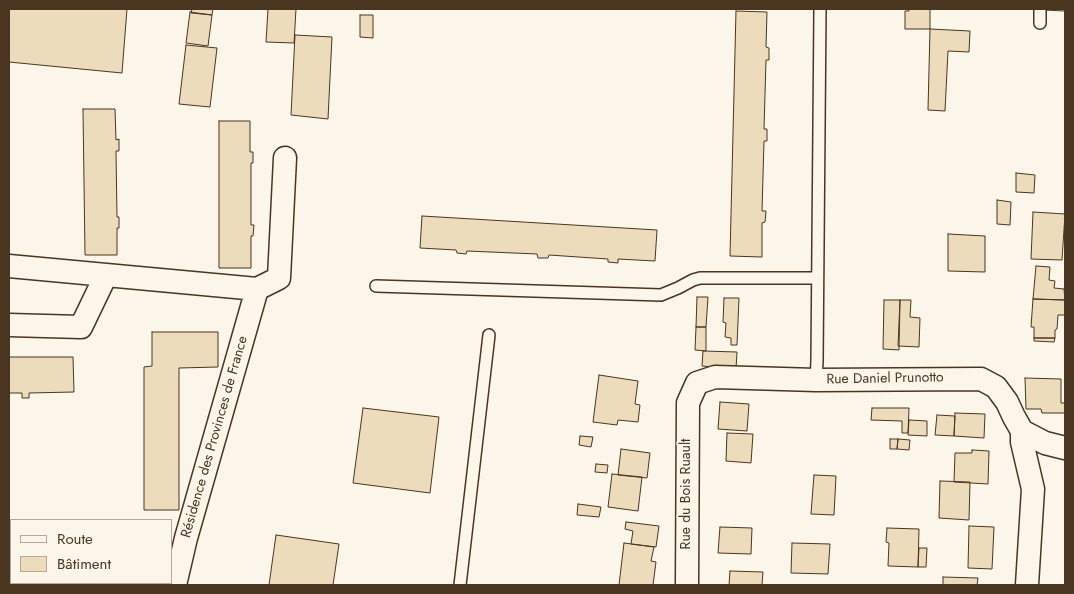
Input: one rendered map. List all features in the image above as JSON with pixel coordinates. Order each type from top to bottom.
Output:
[{"type":"street","points":[[9,266],[257,289],[279,278],[285,158]]},
{"type":"street","points":[[9,325],[81,327],[106,275]]},
{"type":"street","name":"Résidence des Provinces de France","points":[[175,585],[186,538],[257,289]]},
{"type":"street","name":"Rue Daniel Prunotto","points":[[688,404],[697,383],[715,377],[816,380],[981,378],[996,387],[1007,402],[1022,431]]},
{"type":"street","name":"Rue du Bois Ruault","points":[[687,585],[688,404]]},
{"type":"street","points":[[1027,585],[1033,489],[1022,442],[1022,431],[1045,443],[1065,448]]},
{"type":"lane","points":[[816,380],[820,9]]},
{"type":"lane","points":[[1040,9],[1040,23]]},
{"type":"lane","points":[[376,286],[661,294],[700,278],[817,278]]},
{"type":"lane","points":[[460,585],[489,335]]},
{"type":"building","points":[[9,9],[127,9],[122,73],[9,62]]},
{"type":"building","points":[[192,9],[213,9],[212,15],[191,13]]},
{"type":"building","points":[[268,9],[296,9],[294,43],[266,42]]},
{"type":"building","points":[[909,9],[930,9],[930,29],[905,29],[905,11],[909,11]]},
{"type":"building","points":[[1065,9],[1065,11],[1044,10]]},
{"type":"building","points":[[736,11],[767,12],[766,47],[769,48],[769,60],[766,60],[764,129],[767,129],[767,141],[764,141],[762,211],[766,211],[765,222],[762,223],[762,257],[730,256]]},
{"type":"building","points":[[190,12],[212,15],[208,46],[186,43]]},
{"type":"building","points":[[360,15],[373,15],[373,38],[360,37]]},
{"type":"building","points":[[930,29],[970,31],[969,52],[948,51],[945,111],[928,110]]},
{"type":"building","points":[[295,35],[332,37],[328,119],[291,115]]},
{"type":"building","points":[[186,45],[217,48],[210,107],[179,104]]},
{"type":"building","points":[[83,109],[115,109],[116,140],[119,139],[119,151],[116,151],[117,217],[119,217],[117,255],[85,255]]},
{"type":"building","points":[[219,121],[250,121],[250,152],[253,152],[253,163],[251,163],[251,225],[254,225],[253,236],[251,236],[251,268],[219,268]]},
{"type":"building","points":[[1016,173],[1035,175],[1034,193],[1016,192]]},
{"type":"building","points":[[997,200],[1011,202],[1010,225],[997,224]]},
{"type":"building","points":[[1033,212],[1065,214],[1062,260],[1031,259]]},
{"type":"building","points":[[422,216],[657,230],[655,261],[618,259],[618,263],[608,262],[608,259],[549,255],[548,258],[538,258],[537,254],[467,251],[466,254],[457,253],[456,250],[420,248]]},
{"type":"building","points":[[948,234],[985,236],[985,272],[948,271]]},
{"type":"building","points":[[1036,266],[1050,267],[1049,280],[1055,281],[1054,288],[1064,289],[1065,300],[1033,299]]},
{"type":"building","points":[[697,297],[708,297],[706,327],[696,327]]},
{"type":"building","points":[[724,298],[739,298],[737,345],[731,345],[731,338],[725,337],[726,323],[723,322]]},
{"type":"building","points":[[1033,299],[1065,300],[1065,315],[1058,315],[1055,338],[1034,338],[1034,327],[1031,327]]},
{"type":"building","points":[[884,300],[900,300],[899,350],[883,349]]},
{"type":"building","points":[[900,300],[911,300],[910,317],[920,318],[919,347],[898,346]]},
{"type":"building","points":[[696,327],[706,327],[706,351],[695,350]]},
{"type":"building","points":[[152,332],[218,332],[218,367],[179,368],[179,510],[144,510],[144,367],[152,366]]},
{"type":"building","points":[[1034,338],[1055,338],[1054,342],[1034,341]]},
{"type":"building","points":[[703,351],[737,352],[736,369],[702,366]]},
{"type":"building","points":[[9,357],[73,357],[74,392],[29,393],[29,398],[22,398],[22,393],[9,393]]},
{"type":"building","points":[[599,375],[638,381],[635,404],[640,405],[638,422],[618,420],[617,425],[593,422]]},
{"type":"building","points":[[1025,378],[1061,379],[1061,403],[1065,403],[1065,413],[1042,413],[1041,409],[1026,409]]},
{"type":"building","points":[[720,402],[749,404],[747,431],[718,429]]},
{"type":"building","points":[[363,408],[439,417],[430,493],[353,483]]},
{"type":"building","points":[[872,408],[909,408],[908,433],[902,433],[902,421],[871,420]]},
{"type":"building","points":[[955,413],[985,414],[984,438],[954,436]]},
{"type":"building","points":[[937,415],[955,416],[954,436],[935,435]]},
{"type":"building","points":[[909,420],[927,421],[927,436],[908,435]]},
{"type":"building","points":[[727,433],[753,434],[751,463],[726,461]]},
{"type":"building","points":[[580,436],[593,437],[591,447],[579,445]]},
{"type":"building","points":[[890,439],[898,439],[897,449],[890,449]]},
{"type":"building","points":[[898,439],[910,440],[909,450],[897,449]]},
{"type":"building","points":[[621,449],[650,453],[647,478],[618,475]]},
{"type":"building","points":[[972,450],[989,451],[988,484],[954,482],[955,453],[972,453]]},
{"type":"building","points":[[596,464],[608,465],[607,473],[595,472]]},
{"type":"building","points":[[612,474],[642,477],[638,511],[608,507]]},
{"type":"building","points":[[814,475],[836,476],[834,515],[811,514]]},
{"type":"building","points":[[940,481],[970,482],[969,520],[939,518]]},
{"type":"building","points":[[578,504],[601,507],[599,517],[577,515]]},
{"type":"building","points":[[626,522],[659,526],[656,547],[631,544],[633,531],[625,529]]},
{"type":"building","points":[[969,526],[994,527],[992,569],[968,568]]},
{"type":"building","points":[[720,527],[752,528],[751,554],[718,553]]},
{"type":"building","points":[[887,528],[919,529],[918,567],[888,566],[889,543],[886,542]]},
{"type":"building","points":[[276,535],[339,544],[333,585],[269,585]]},
{"type":"building","points":[[624,543],[654,547],[651,561],[656,562],[653,585],[619,585]]},
{"type":"building","points":[[792,543],[830,544],[828,574],[791,573]]},
{"type":"building","points":[[9,547],[10,547],[10,582]]},
{"type":"building","points":[[919,548],[927,548],[926,567],[918,567]]},
{"type":"building","points":[[730,571],[763,572],[762,585],[729,585]]},
{"type":"building","points":[[943,577],[978,578],[977,585],[943,585]]}]
